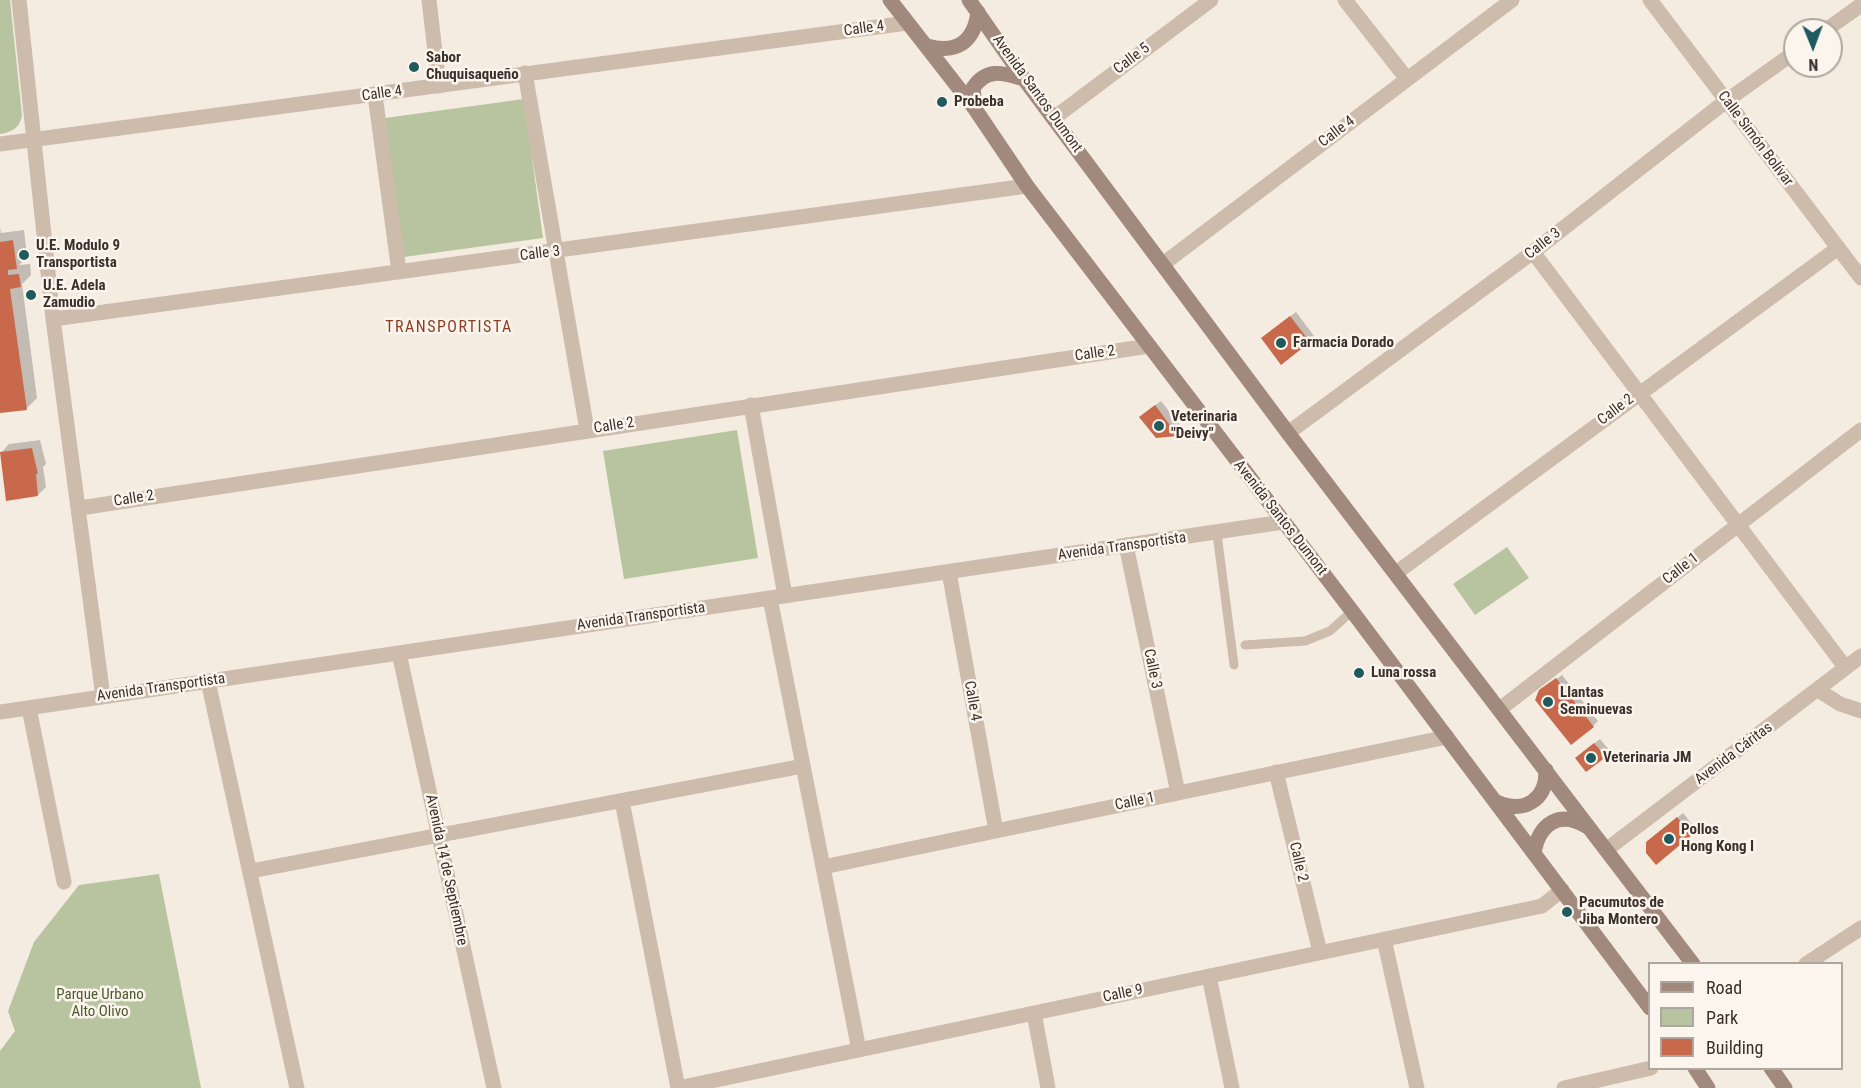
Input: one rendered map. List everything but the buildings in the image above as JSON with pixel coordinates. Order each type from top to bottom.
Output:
[{"type":"main road","name":"Avenida Santos Dumont","points":[[890,0],[975,109],[1027,186],[1497,802],[1648,1005]]},
{"type":"main road","name":"Avenida Santos Dumont","points":[[974,6],[1024,79],[1288,433],[1692,962]]},
{"type":"main road","points":[[927,46],[942,50],[962,43],[976,26],[974,6]]},
{"type":"main road","points":[[975,109],[973,88],[979,78],[992,72],[1024,79]]},
{"type":"main road","points":[[1497,802],[1508,807],[1521,807],[1532,803],[1541,794],[1546,782],[1546,770]]},
{"type":"main road","points":[[1533,853],[1536,838],[1546,825],[1560,819],[1575,820],[1589,828]]},
{"type":"main road","points":[[1696,1070],[1708,1088]]},
{"type":"main road","points":[[1772,1070],[1785,1088]]},
{"type":"street","points":[[19,0],[32,140],[53,319],[80,508],[103,697]]},
{"type":"street","points":[[429,0],[439,86]]},
{"type":"street","name":"Calle 5","points":[[1054,118],[1211,0]]},
{"type":"street","points":[[1345,0],[1407,79]]},
{"type":"street","name":"Calle 4","points":[[1163,264],[1512,0]]},
{"type":"street","name":"Calle Simón Bolívar","points":[[1650,0],[1861,278]]},
{"type":"street","points":[[1843,18],[1861,5]]},
{"type":"street","name":"Calle 4","points":[[0,144],[907,23]]},
{"type":"street","name":"Calle 3","points":[[1288,433],[1533,252],[1726,101],[1783,61]]},
{"type":"street","points":[[525,73],[587,430]]},
{"type":"street","points":[[375,95],[399,272]]},
{"type":"street","name":"Calle 3","points":[[53,319],[1027,186]]},
{"type":"street","name":"Calle 2","points":[[1396,573],[1838,248]]},
{"type":"street","points":[[1533,252],[1845,667]]},
{"type":"street","name":"Calle 2","points":[[80,508],[1149,346]]},
{"type":"street","points":[[751,405],[803,766],[859,1050]]},
{"type":"street","name":"Calle 1","points":[[1500,709],[1861,430]]},
{"type":"street","name":"Avenida Transportista","points":[[0,712],[1126,545],[1216,534],[1283,522]]},
{"type":"street","name":"Calle 3","points":[[1126,545],[1178,793]]},
{"type":"street","name":"Calle 4","points":[[949,572],[996,831]]},
{"type":"street","name":"Avenida 14 de Septiembre","points":[[399,653],[494,1088]]},
{"type":"street","name":"Avenida Cáritas","points":[[1606,850],[1861,656]]},
{"type":"street","points":[[208,681],[297,1088]]},
{"type":"street","points":[[1818,690],[1840,704],[1861,711]]},
{"type":"street","points":[[29,708],[64,882]]},
{"type":"street","name":"Calle 1","points":[[823,867],[1447,737]]},
{"type":"street","points":[[251,871],[803,766]]},
{"type":"street","name":"Calle 2","points":[[1276,772],[1320,952]]},
{"type":"street","points":[[622,801],[678,1088]]},
{"type":"street","name":"Calle 9","points":[[678,1088],[1542,906],[1562,890]]},
{"type":"street","points":[[1808,962],[1861,928]]},
{"type":"street","points":[[1384,939],[1417,1088]]},
{"type":"street","points":[[1209,976],[1232,1088]]},
{"type":"street","points":[[1034,1013],[1048,1088]]},
{"type":"street","points":[[1564,1088],[1601,1084],[1648,1069]]},
{"type":"lane","points":[[1216,534],[1234,665]]},
{"type":"lane","points":[[1245,645],[1305,641],[1330,631],[1352,611]]},
{"type":"green space","points":[[0,0],[10,0],[22,115],[15,129],[0,134]]},
{"type":"green space","points":[[524,99],[543,238],[404,257],[385,118]]},
{"type":"green space","points":[[737,430],[758,558],[624,579],[603,451]]},
{"type":"green space","points":[[1507,547],[1529,578],[1475,615],[1453,584]]},
{"type":"green space","name":"Parque Urbano Alto Olivo","points":[[159,874],[201,1088],[0,1088],[0,1051],[15,1031],[8,1011],[34,942],[79,885]]},
{"type":"place","name":"Sabor Chuquisaqueño","points":[[414,67]]},
{"type":"place","name":"Probeba","points":[[942,102]]},
{"type":"place","name":"U.E. Modulo 9 Transportista","points":[[24,255]]},
{"type":"place","name":"U.E. Adela Zamudio","points":[[31,295]]},
{"type":"place","name":"Farmacia Dorado","points":[[1281,343]]},
{"type":"place","name":"Veterinaria \"Deivy\"","points":[[1159,426]]},
{"type":"place","name":"Luna rossa","points":[[1359,673]]},
{"type":"place","name":"Llantas Seminuevas","points":[[1548,702]]},
{"type":"place","name":"Veterinaria JM","points":[[1591,758]]},
{"type":"place","name":"Pollos Hong Kong I","points":[[1669,839]]},
{"type":"place","name":"Pacumutos de Jiba Montero","points":[[1567,912]]},
{"type":"district","name":"TRANSPORTISTA","points":[[449,328]]}]
